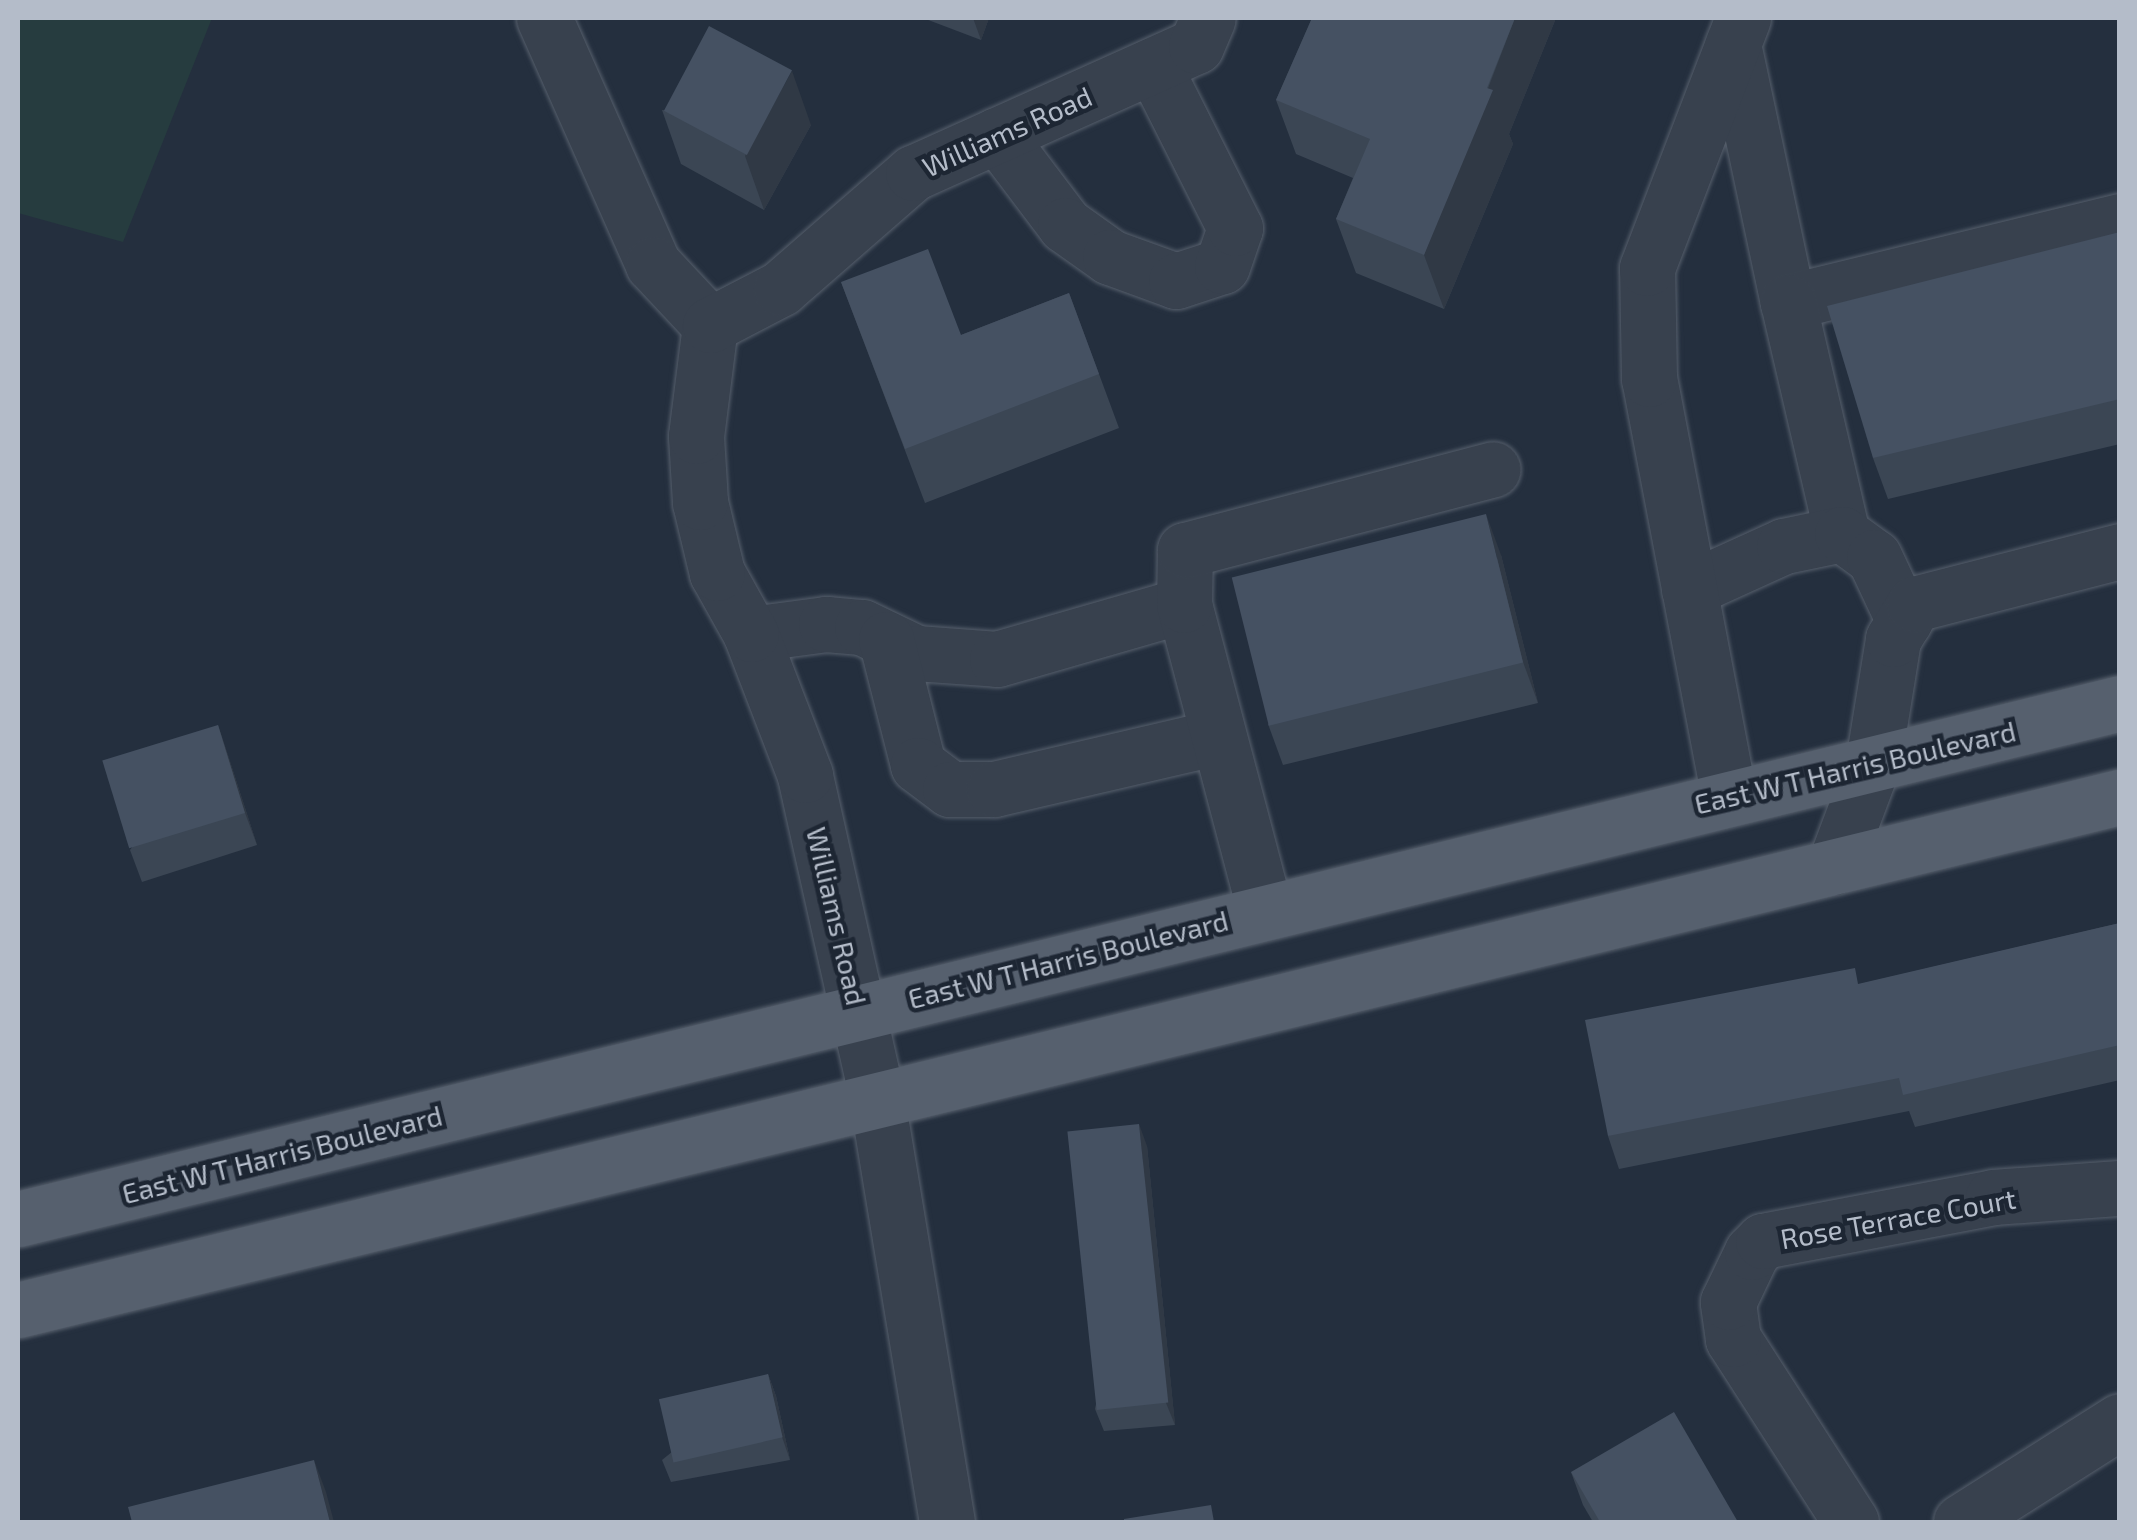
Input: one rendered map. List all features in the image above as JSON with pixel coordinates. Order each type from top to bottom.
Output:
[{"type":"main road","name":"East W T Harris Boulevard","points":[[18,1218],[2120,703]]},
{"type":"main road","points":[[18,1310],[2120,796]]},
{"type":"street","points":[[544,18],[653,264],[710,325]]},
{"type":"street","name":"Williams Road","points":[[947,1522],[877,1098],[804,775],[751,634],[717,573],[700,502],[696,436],[710,325],[781,288],[913,173],[1196,46],[1208,18]]},
{"type":"street","points":[[1738,31],[1788,302],[1842,534],[1874,557],[1904,620]]},
{"type":"street","points":[[1729,797],[1650,379],[1647,268],[1738,31]]},
{"type":"street","points":[[997,135],[1065,225],[1110,257],[1176,281],[1222,266],[1235,228],[1153,65]]},
{"type":"street","points":[[1788,302],[2120,221]]},
{"type":"street","points":[[1265,912],[1184,605],[1185,550],[1493,469]]},
{"type":"street","points":[[1689,589],[1784,546],[1842,534]]},
{"type":"street","points":[[1834,867],[1873,763],[1893,639],[1914,604],[2120,551]]},
{"type":"street","points":[[751,634],[826,624],[886,638],[916,652],[997,659],[1184,605]]},
{"type":"street","points":[[886,638],[918,766],[950,788],[994,790],[1218,737]]},
{"type":"street","name":"Rose Terrace Court","points":[[1851,1522],[1733,1339],[1728,1302],[1752,1252],[1763,1241],[1993,1197],[2120,1188]]},
{"type":"street","points":[[1962,1522],[2120,1421]]},
{"type":"green space","points":[[18,18],[212,18],[123,242],[18,213]]},
{"type":"building","points":[[1312,18],[1515,18],[1487,88],[1493,90],[1424,255],[1336,219],[1370,139],[1276,100]]},
{"type":"building","points":[[709,26],[792,70],[747,155],[664,111]]},
{"type":"building","points":[[2120,232],[2120,399],[1873,458],[1827,306]]},
{"type":"building","points":[[928,249],[961,335],[1069,293],[1099,374],[905,449],[841,282]]},
{"type":"building","points":[[1486,514],[1523,662],[1269,726],[1232,577]]},
{"type":"building","points":[[218,725],[245,813],[129,848],[102,760]]},
{"type":"building","points":[[2120,923],[2120,1045],[1903,1095],[1899,1078],[1608,1136],[1585,1020],[1855,968],[1858,984]]},
{"type":"building","points":[[1139,1124],[1168,1402],[1097,1410],[1067,1132]]},
{"type":"building","points":[[768,1374],[783,1437],[673,1463],[659,1399]]},
{"type":"building","points":[[1674,1412],[1738,1522],[1600,1522],[1571,1472]]},
{"type":"building","points":[[314,1460],[330,1522],[132,1522],[128,1507]]},
{"type":"building","points":[[1211,1505],[1214,1522],[1124,1522],[1124,1519]]}]
